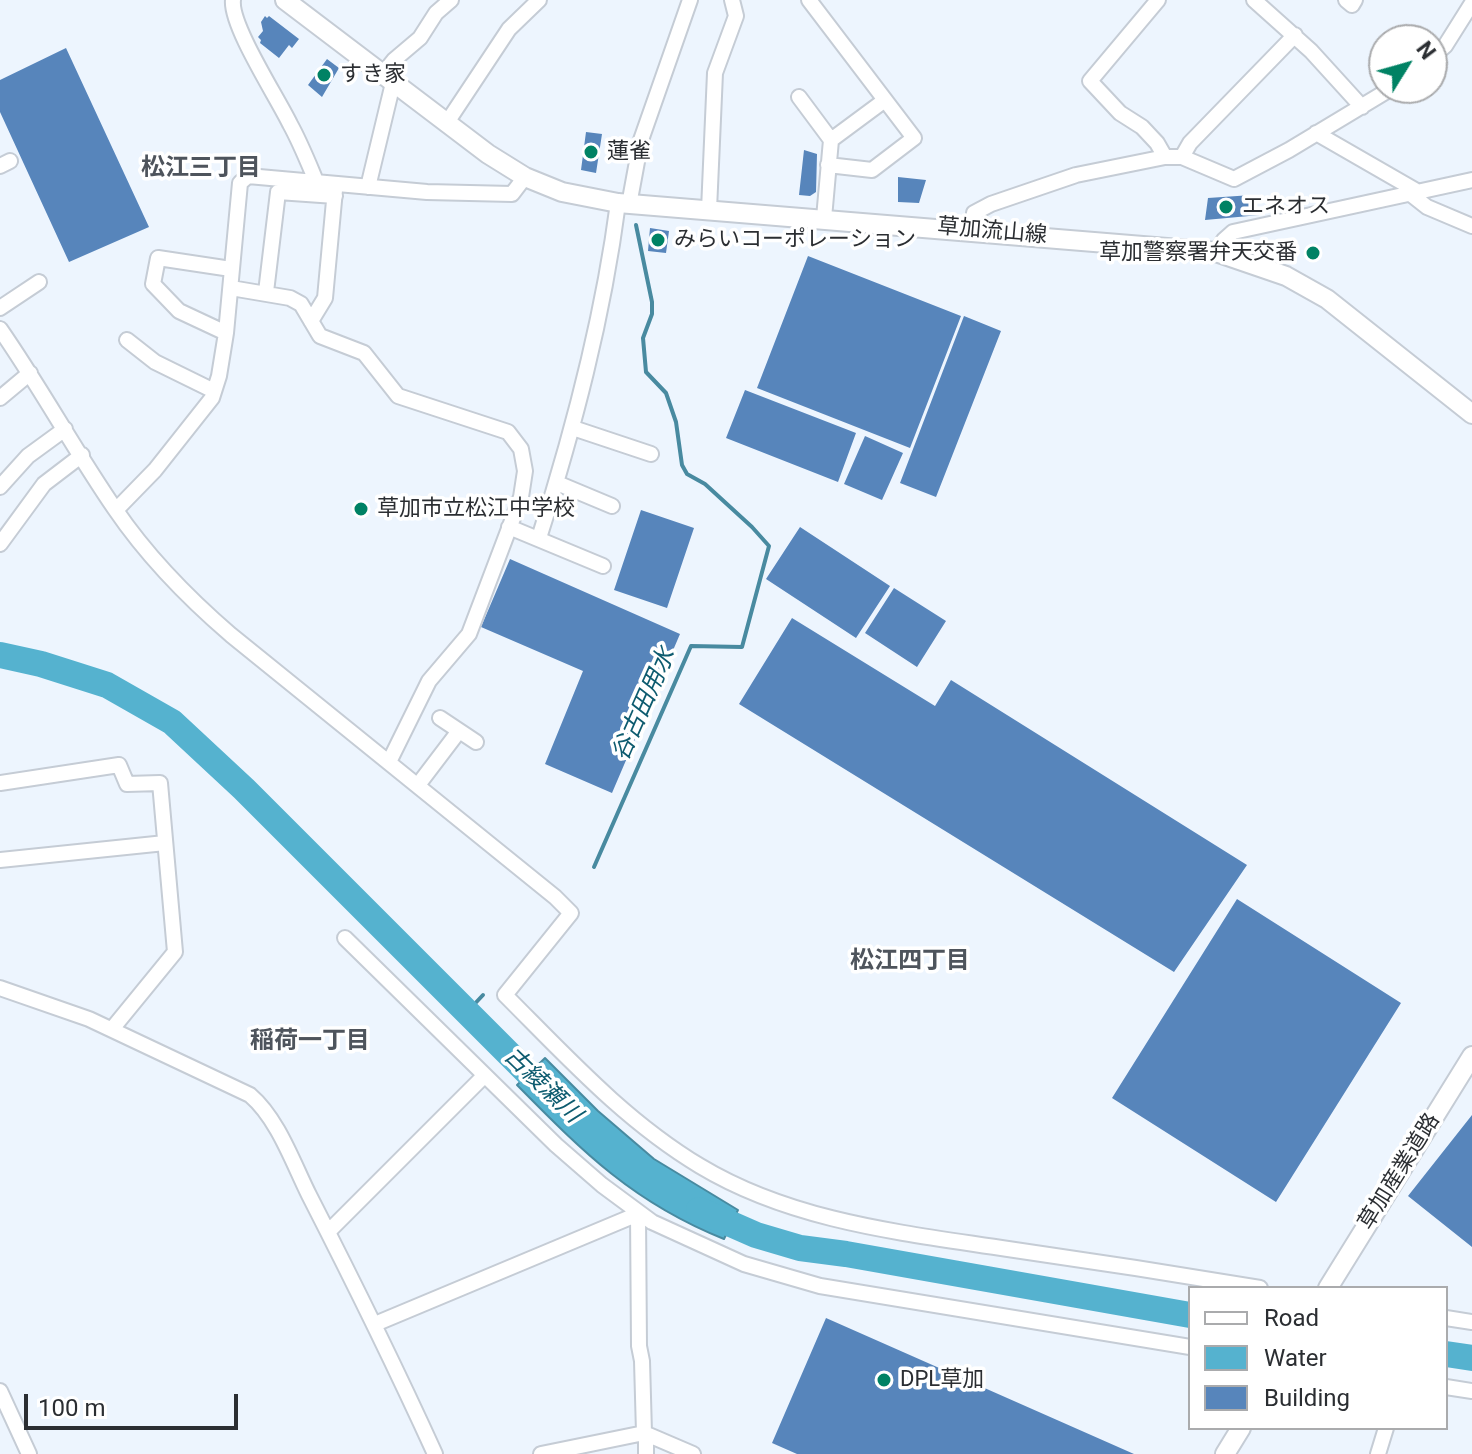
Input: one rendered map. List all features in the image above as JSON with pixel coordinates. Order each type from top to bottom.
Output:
[{"type":"main road","name":"草加流山線","points":[[285,0],[446,124],[525,177],[562,192],[624,204],[1216,252],[1286,276],[1327,299],[1472,414]]},
{"type":"main road","name":"草加産業道路","points":[[1329,1286],[1472,1056]]},
{"type":"main road","points":[[1225,1454],[1240,1430]]},
{"type":"street","points":[[233,0],[232,9],[239,28],[292,127],[316,181]]},
{"type":"street","points":[[368,187],[387,79],[394,60],[420,38],[436,13],[451,0]]},
{"type":"street","points":[[446,124],[509,29],[539,0]]},
{"type":"street","points":[[539,538],[573,428],[641,140],[690,0]]},
{"type":"street","points":[[709,210],[715,73],[736,16],[734,0]]},
{"type":"street","points":[[809,0],[914,138],[872,170],[828,165]]},
{"type":"street","points":[[1158,0],[1090,81],[1120,113],[1142,127],[1165,157]]},
{"type":"street","points":[[1254,0],[1295,35],[1362,107]]},
{"type":"street","points":[[1346,0],[1352,5],[1355,0]]},
{"type":"street","points":[[1448,41],[1472,3]]},
{"type":"street","points":[[1182,157],[1190,143],[1295,35]]},
{"type":"street","points":[[799,97],[831,140],[824,218]]},
{"type":"street","points":[[831,140],[885,100]]},
{"type":"street","points":[[972,231],[974,213],[991,204],[1076,175],[1165,157],[1182,157],[1234,179],[1368,103]]},
{"type":"street","points":[[1316,133],[1412,191],[1427,207],[1472,226]]},
{"type":"street","points":[[116,510],[155,470],[212,398],[226,333],[240,183],[248,176],[316,181],[335,190]]},
{"type":"street","points":[[266,292],[278,192],[368,187],[512,194],[525,177]]},
{"type":"street","points":[[1216,252],[1233,232],[1472,180]]},
{"type":"street","points":[[311,321],[325,298],[335,190]]},
{"type":"street","points":[[226,333],[179,311],[153,284],[158,258],[231,269]]},
{"type":"street","points":[[0,308],[39,282]]},
{"type":"street","points":[[231,288],[266,292],[301,304],[320,336],[364,353],[398,396],[508,432],[521,449],[525,471],[521,497],[469,634],[429,681],[389,762]]},
{"type":"street","points":[[0,329],[116,510],[145,548],[206,614],[571,913],[505,995],[631,1119],[703,1168],[777,1202],[855,1223],[1248,1286]]},
{"type":"street","points":[[127,340],[155,362],[214,391]]},
{"type":"street","points":[[0,398],[30,373]]},
{"type":"street","points":[[573,428],[651,454]]},
{"type":"street","points":[[0,487],[28,456],[65,429]]},
{"type":"street","points":[[0,544],[44,484],[82,455]]},
{"type":"street","points":[[557,483],[612,506]]},
{"type":"street","points":[[509,527],[603,566]]},
{"type":"street","points":[[440,718],[476,742]]},
{"type":"street","points":[[418,785],[459,731]]},
{"type":"street","points":[[0,783],[119,765],[127,784],[160,783],[175,952],[112,1029]]},
{"type":"street","points":[[0,860],[165,843]]},
{"type":"street","points":[[345,938],[484,1076],[568,1155],[638,1214],[744,1264],[820,1286],[1188,1347]]},
{"type":"street","points":[[0,988],[112,1029],[250,1095],[258,1102],[286,1149],[375,1324],[435,1454]]},
{"type":"street","points":[[328,1232],[484,1076]]},
{"type":"street","points":[[375,1324],[638,1214]]},
{"type":"street","points":[[638,1214],[639,1346],[646,1454]]},
{"type":"street","points":[[1448,1318],[1472,1322]]},
{"type":"street","points":[[1448,1387],[1472,1391]]},
{"type":"street","points":[[0,1391],[29,1454]]},
{"type":"street","points":[[1378,1454],[1385,1430]]},
{"type":"street","points":[[541,1454],[645,1433],[693,1454]]},
{"type":"water","points":[[545,1058],[598,1111],[654,1159],[738,1210],[724,1239],[663,1209],[612,1174],[517,1085]]},
{"type":"building","points":[[265,16],[299,39],[292,48],[289,45],[279,58],[260,43],[258,37],[263,31],[261,22]]},
{"type":"building","points":[[66,48],[149,227],[69,262],[0,112],[0,80]]},
{"type":"building","points":[[327,59],[339,68],[322,97],[308,85]]},
{"type":"building","points":[[586,132],[602,134],[596,173],[581,170]]},
{"type":"building","points":[[804,150],[817,154],[816,192],[810,196],[799,195]]},
{"type":"building","points":[[898,177],[926,180],[919,203],[898,202]]},
{"type":"building","points":[[1252,195],[1260,215],[1205,220],[1208,198]]},
{"type":"building","points":[[650,228],[669,231],[666,253],[648,251]]},
{"type":"building","points":[[808,256],[961,316],[910,448],[757,388]]},
{"type":"building","points":[[964,316],[1001,331],[936,497],[900,483]]},
{"type":"building","points":[[745,390],[856,433],[838,482],[726,438]]},
{"type":"building","points":[[865,436],[903,453],[882,500],[844,484]]},
{"type":"building","points":[[641,510],[694,528],[667,608],[614,590]]},
{"type":"building","points":[[800,527],[890,586],[856,638],[766,579]]},
{"type":"building","points":[[510,559],[680,634],[612,793],[545,764],[583,671],[481,627]]},
{"type":"building","points":[[894,588],[946,621],[917,667],[865,633]]},
{"type":"building","points":[[792,618],[935,706],[951,680],[1247,865],[1174,972],[739,704]]},
{"type":"building","points":[[1237,899],[1401,1003],[1276,1202],[1112,1098]]},
{"type":"building","points":[[1472,1115],[1472,1247],[1408,1196]]},
{"type":"building","name":"DPL草加","points":[[826,1318],[1134,1454],[797,1454],[772,1443]]},
{"type":"waterway","name":"谷古田用水","points":[[594,867],[691,646],[742,647],[769,546],[705,484],[687,474],[682,465],[676,422],[666,393],[646,372],[643,338],[652,314],[652,302],[636,225]]},
{"type":"waterway","name":"古綾瀬川","points":[[0,655],[41,664],[107,685],[172,722],[244,789],[554,1099]]},
{"type":"waterway","name":"谷古田用水","points":[[467,1012],[483,995]]},
{"type":"waterway","name":"古綾瀬川","points":[[699,1210],[756,1235],[800,1248],[1188,1315]]},
{"type":"waterway","name":"古綾瀬川","points":[[1448,1354],[1472,1358]]},
{"type":"place","name":"すき家","points":[[324,75]]},
{"type":"place","name":"蓮雀","points":[[591,152]]},
{"type":"place","name":"エネオス","points":[[1226,207]]},
{"type":"place","name":"みらいコーポレーション","points":[[658,240]]},
{"type":"place","name":"草加警察署弁天交番","points":[[1313,253]]},
{"type":"place","name":"草加市立松江中学校","points":[[361,509]]},
{"type":"place","name":"DPL草加","points":[[884,1380]]},
{"type":"district","name":"松江三丁目","points":[[201,169]]},
{"type":"district","name":"松江四丁目","points":[[910,962]]},
{"type":"district","name":"稲荷一丁目","points":[[310,1042]]}]
